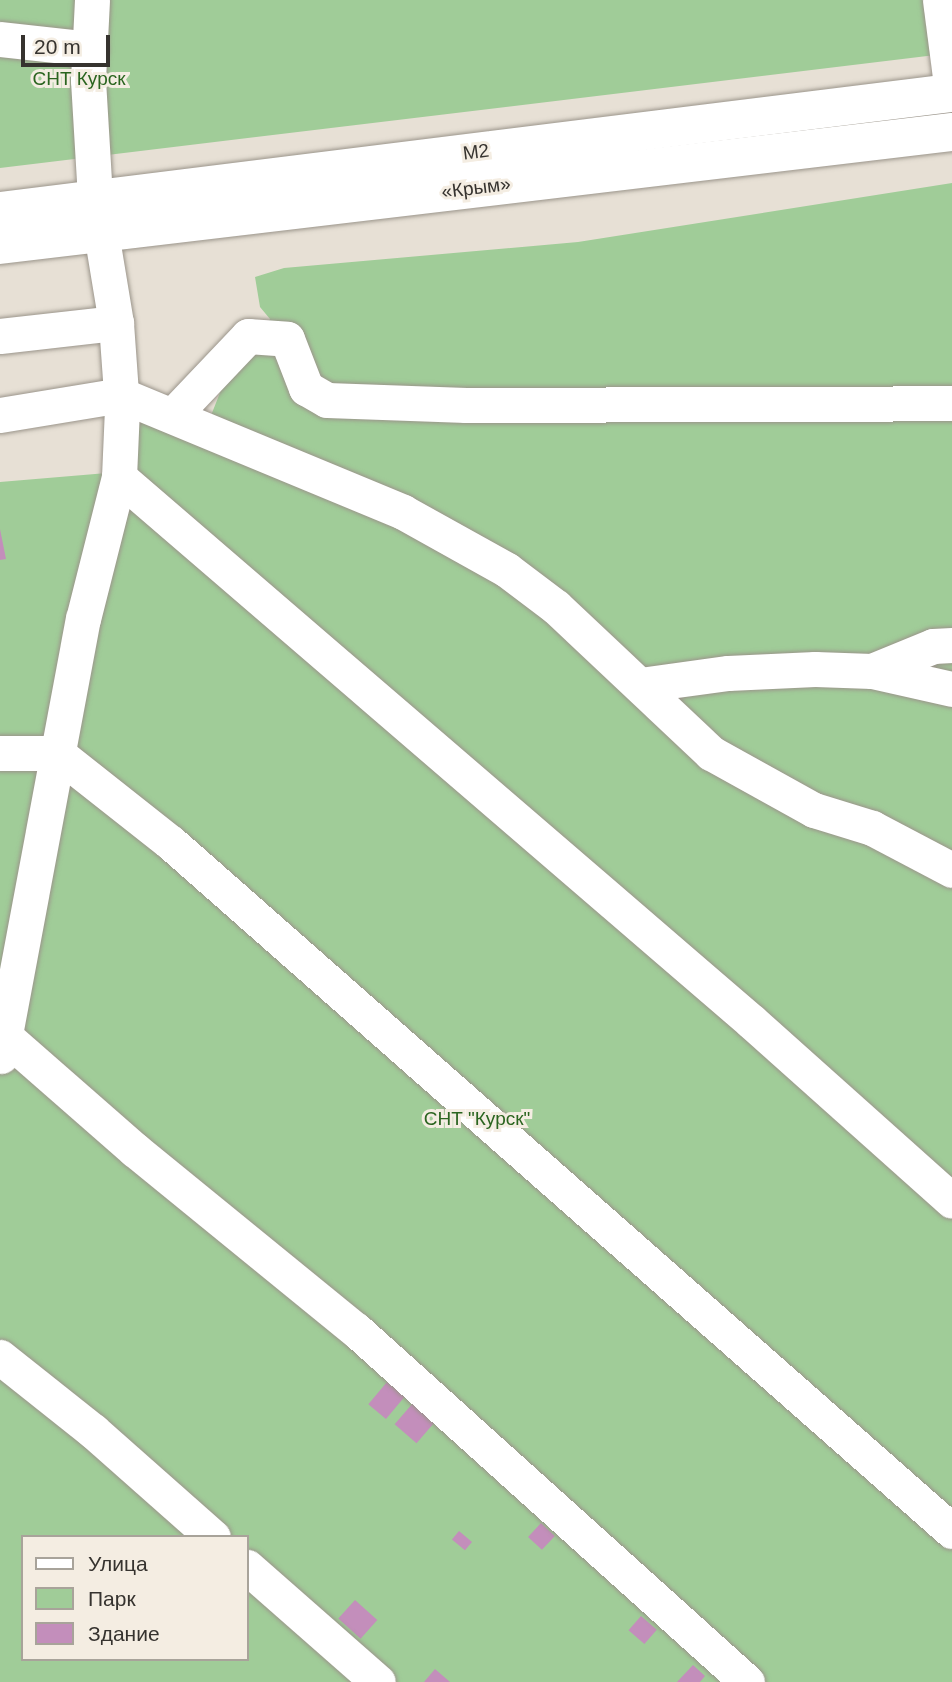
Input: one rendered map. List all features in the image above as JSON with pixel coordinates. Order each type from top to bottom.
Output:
[{"type":"highway","name":"М2","points":[[0,211],[98,215],[952,93]]},
{"type":"highway","name":"«Крым»","points":[[0,246],[98,215],[952,132]]},
{"type":"street","points":[[92,0],[90,49],[98,215],[116,323],[121,395],[119,477],[83,619],[1,1044],[356,1329],[747,1682]]},
{"type":"street","points":[[940,0],[952,93]]},
{"type":"street","points":[[0,39],[90,49]]},
{"type":"street","points":[[0,336],[116,323]]},
{"type":"street","points":[[173,415],[248,336],[287,339],[306,388],[327,400],[466,405],[952,403]]},
{"type":"street","points":[[0,415],[121,395],[403,512],[507,570],[556,607],[711,753],[760,783],[814,810],[903,842],[952,870]]},
{"type":"street","points":[[119,477],[752,1022],[952,1201]]},
{"type":"street","points":[[872,671],[933,646],[952,645]]},
{"type":"street","points":[[640,685],[728,673],[872,671],[952,689]]},
{"type":"street","points":[[0,753],[57,753],[192,862],[952,1531]]},
{"type":"street","points":[[0,1357],[93,1431],[210,1535]]},
{"type":"street","points":[[248,1568],[377,1682]]},
{"type":"green space","name":"СНТ Курск","points":[[0,0],[952,0],[952,53],[0,168]]},
{"type":"green space","name":"СНТ \"Курск\"","points":[[952,183],[952,1682],[0,1682],[0,482],[107,473],[137,411],[210,418],[225,380],[249,355],[270,319],[260,307],[255,277],[284,268],[578,242]]},
{"type":"building","points":[[0,529],[6,559],[0,560]]},
{"type":"building","points":[[387,1382],[405,1397],[386,1419],[368,1404]]},
{"type":"building","points":[[413,1403],[435,1422],[417,1443],[395,1424]]},
{"type":"building","points":[[541,1523],[555,1536],[542,1550],[528,1537]]},
{"type":"building","points":[[459,1531],[472,1542],[465,1550],[452,1539]]},
{"type":"building","points":[[355,1600],[377,1620],[361,1639],[338,1619]]},
{"type":"building","points":[[641,1616],[657,1630],[644,1644],[629,1630]]},
{"type":"building","points":[[693,1665],[705,1676],[700,1682],[677,1682]]},
{"type":"building","points":[[435,1669],[450,1682],[424,1682]]}]
